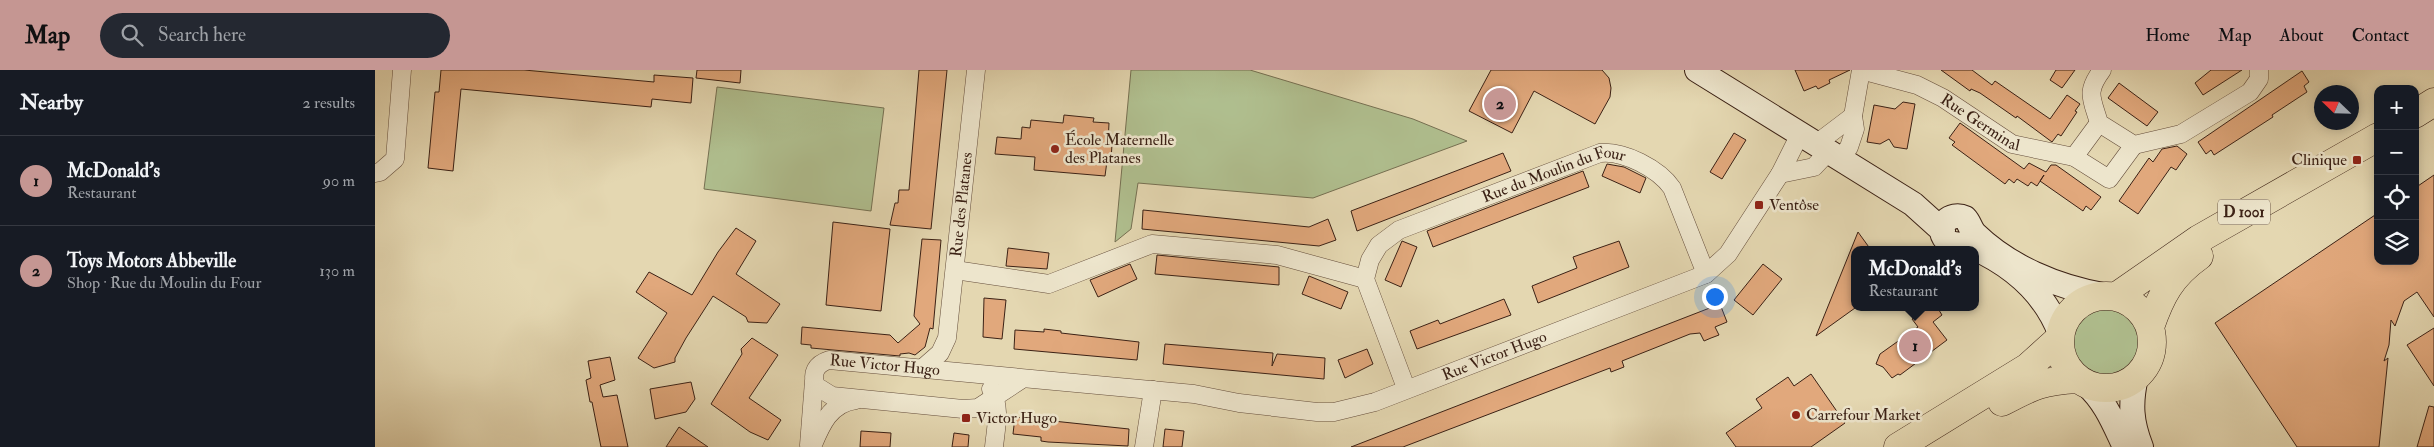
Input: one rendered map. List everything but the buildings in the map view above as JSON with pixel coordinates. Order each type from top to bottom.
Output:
[{"type":"main road","points":[[2419,111],[2434,102]]},
{"type":"main road","points":[[2419,123],[2434,114]]},
{"type":"main road","name":"D 1001","points":[[2110,296],[2199,239],[2374,139]]},
{"type":"main road","name":"D 1001","points":[[2150,327],[2161,297],[2179,272],[2191,261],[2253,221],[2374,150]]},
{"type":"main road","points":[[1929,447],[1998,404],[2033,386],[2054,380],[2082,382],[2099,388],[2112,388],[2125,384],[2136,377],[2145,367],[2151,354],[2152,340],[2150,327],[2137,307],[2110,296],[2080,303],[2064,321],[2060,336],[2064,362],[2082,382]]},
{"type":"main road","points":[[1899,447],[2028,367],[2060,336]]},
{"type":"street","points":[[375,173],[380,172],[395,159],[402,70]]},
{"type":"street","name":"Rue des Platanes","points":[[924,367],[940,353],[947,338],[976,70]]},
{"type":"street","points":[[1697,70],[1956,230],[2035,274],[2067,287],[2110,296]]},
{"type":"street","name":"Rue Victor Hugo","points":[[810,447],[814,371],[819,363],[829,360],[1010,375],[1022,379],[1194,394],[1239,403],[1334,412],[1375,402],[1406,388],[1706,274],[1728,254],[1780,174],[1821,147],[1849,146],[1855,129],[1853,116],[1861,70]]},
{"type":"street","name":"Rue Germinal","points":[[1861,70],[1917,85],[1943,98],[2012,144],[2074,157],[2109,179],[2133,145]]},
{"type":"street","points":[[2102,70],[2092,83],[2090,92],[2099,123],[2133,145],[2181,134],[2250,92],[2259,79],[2259,70]]},
{"type":"street","points":[[1780,174],[1814,167],[1821,147],[1853,116]]},
{"type":"street","points":[[2074,157],[2099,123]]},
{"type":"street","name":"Rue du Moulin du Four","points":[[1365,279],[1370,260],[1379,245],[1399,230],[1600,153],[1611,152],[1656,170],[1665,176],[1672,188],[1706,274]]},
{"type":"street","points":[[1956,230],[1969,246]]},
{"type":"street","points":[[955,270],[1049,284],[1152,244],[1277,255],[1365,279],[1406,388]]},
{"type":"street","points":[[1979,252],[2018,274],[2044,300],[2053,314],[2060,336]]},
{"type":"street","name":"Rue des Platanes","points":[[947,338],[958,364],[970,373]]},
{"type":"street","name":"Rue Victor Hugo","points":[[814,381],[815,386],[831,396],[963,409],[987,399],[980,376],[970,373]]},
{"type":"street","points":[[2136,377],[2131,410],[2134,429],[2141,447]]},
{"type":"street","points":[[994,447],[995,425],[987,399],[1022,379]]},
{"type":"street","points":[[2082,382],[2095,392],[2108,411],[2125,447]]},
{"type":"street","points":[[1144,447],[1153,390]]},
{"type":"street","name":"Rue Victor Hugo","points":[[810,447],[822,423],[835,409],[845,401],[860,399]]},
{"type":"green space","points":[[1131,70],[1250,70],[1413,119],[1467,141],[1313,198],[1138,183],[1131,229],[1115,242]]},
{"type":"green space","points":[[717,87],[884,108],[871,211],[704,189]]},
{"type":"green space","points":[[2104,305],[2124,311],[2134,321],[2140,341],[2134,361],[2124,371],[2104,377],[2084,371],[2074,361],[2068,341],[2074,321],[2084,311]]},
{"type":"place","name":"Toys Motors Abbeville","points":[[1500,104]]},
{"type":"place","name":"École Maternelle des Platanes","points":[[1055,149]]},
{"type":"place","name":"Clinique","points":[[2357,160]]},
{"type":"place","name":"Ventôse","points":[[1759,205]]},
{"type":"place","name":"McDonald's","points":[[1915,346]]},
{"type":"place","name":"Carrefour Market","points":[[1796,415]]},
{"type":"place","name":"Victor Hugo","points":[[966,418]]}]
